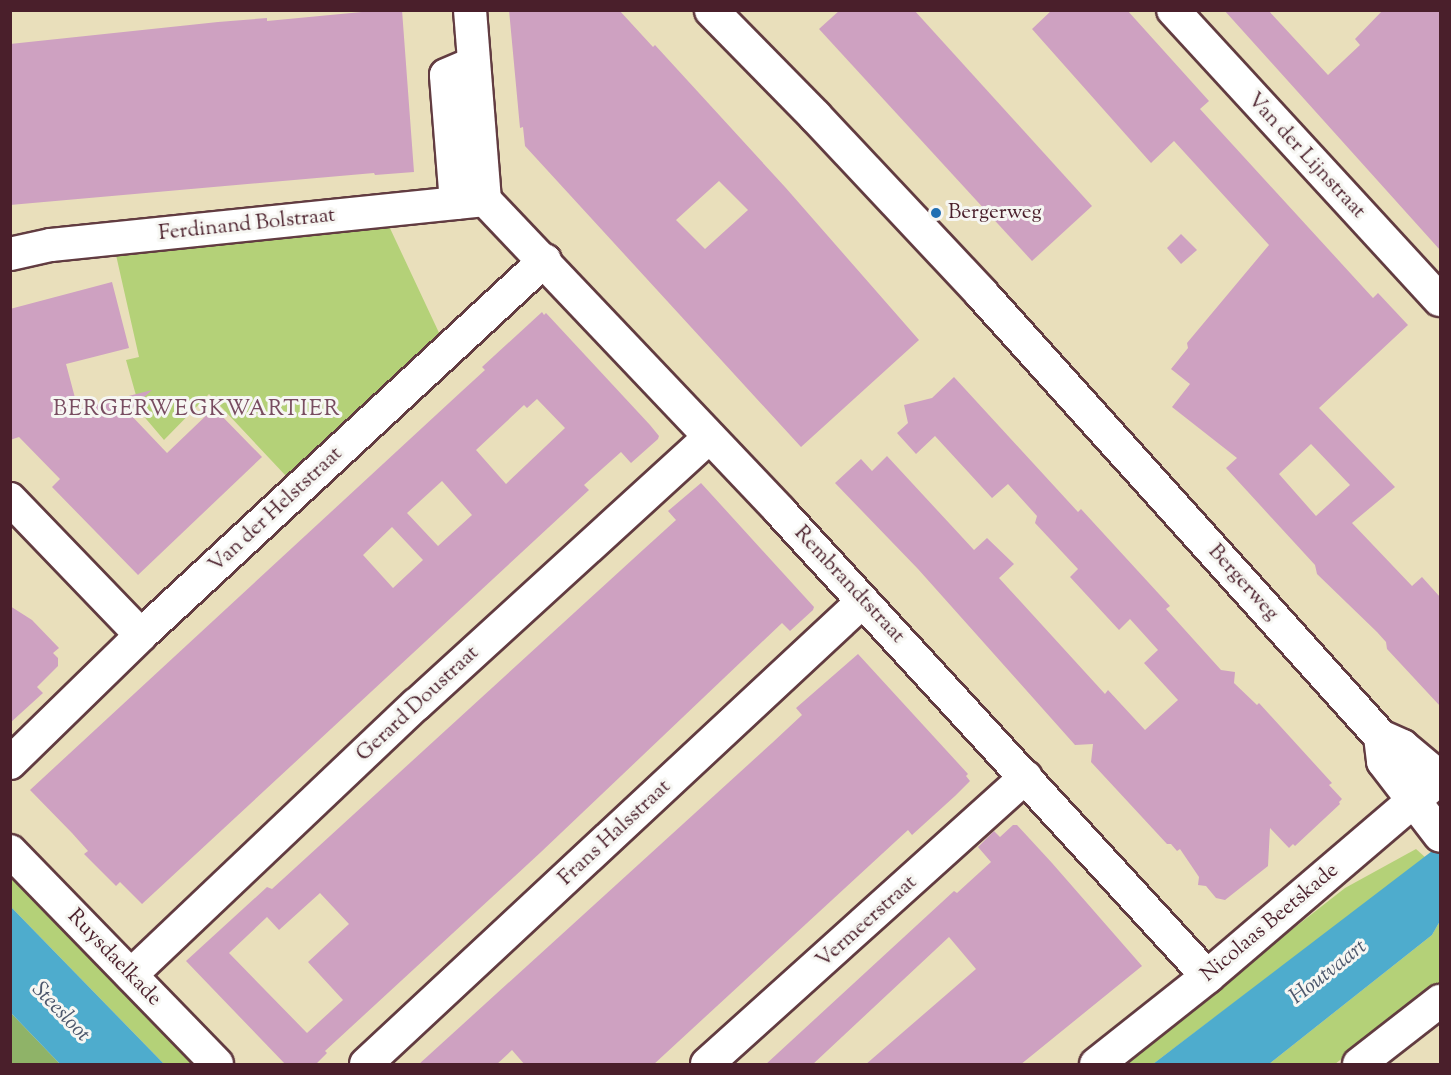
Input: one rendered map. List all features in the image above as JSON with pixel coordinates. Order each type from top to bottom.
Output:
[{"type":"main road","name":"Bergerweg","points":[[711,10],[816,116],[981,293],[1380,736],[1402,746],[1440,778]]},
{"type":"main road","points":[[1380,736],[1383,761],[1440,835]]},
{"type":"main road","name":"Nicolaas Beetskade","points":[[1096,1065],[1207,976],[1440,778]]},
{"type":"street","points":[[470,10],[474,63],[471,202]]},
{"type":"street","name":"Van der Lijnstraat","points":[[1173,10],[1440,300]]},
{"type":"street","name":"Ferdinand Bolstraat","points":[[10,254],[51,245],[471,202]]},
{"type":"street","name":"Rembrandtstraat","points":[[471,202],[545,260],[1026,777],[1207,976]]},
{"type":"street","name":"Van der Helststraat","points":[[10,764],[141,635],[545,260]]},
{"type":"street","name":"Gerard Doustraat","points":[[131,975],[416,705],[709,437]]},
{"type":"street","points":[[10,499],[141,635]]},
{"type":"street","name":"Frans Halsstraat","points":[[366,1065],[863,601]]},
{"type":"street","name":"Vermeerstraat","points":[[707,1065],[1026,777]]},
{"type":"street","name":"Ruysdaelkade","points":[[10,852],[217,1065]]},
{"type":"street","points":[[1359,1065],[1440,1001]]},
{"type":"green space","points":[[388,224],[441,337],[286,476],[209,394],[164,440],[141,413],[126,360],[139,357],[116,255]]},
{"type":"green space","points":[[1416,849],[1426,858],[1153,1064],[1120,1064],[1345,888]]},
{"type":"green space","points":[[10,875],[197,1064],[164,1064],[11,907]]},
{"type":"green space","points":[[1440,921],[1440,983],[1335,1064],[1269,1064],[1432,935]]},
{"type":"green space","points":[[11,1013],[60,1064],[11,1064]]},
{"type":"water","name":"Houtvaart","points":[[1440,845],[1440,921],[1432,935],[1269,1064],[1153,1064]]},
{"type":"water","name":"Steesloot","points":[[11,907],[164,1064],[60,1064],[11,1013]]},
{"type":"building","points":[[402,10],[414,172],[375,175],[374,173],[10,205],[10,44],[218,22],[267,18],[267,21]]},
{"type":"building","points":[[509,10],[619,10],[653,47],[655,45],[785,187],[919,340],[801,447],[525,146],[523,127],[520,128]],"holes":[[[719,181],[748,210],[705,249],[676,220]]]},
{"type":"building","points":[[840,10],[914,10],[1092,206],[1032,261],[819,29]]},
{"type":"building","points":[[1052,10],[1127,10],[1209,101],[1200,109],[1373,298],[1378,293],[1408,325],[1319,408],[1395,487],[1352,523],[1412,586],[1422,577],[1440,597],[1440,706],[1387,649],[1386,642],[1377,632],[1317,574],[1315,565],[1226,468],[1237,458],[1172,407],[1190,384],[1171,369],[1188,348],[1187,343],[1269,245],[1174,141],[1151,163],[1032,29]],"holes":[[[1311,444],[1350,485],[1316,516],[1279,474]]]},
{"type":"building","points":[[1224,10],[1268,10],[1328,75],[1360,45],[1355,39],[1383,10],[1440,10],[1440,250]]},
{"type":"building","points":[[1181,234],[1197,250],[1181,264],[1167,248]]},
{"type":"building","points":[[112,282],[129,348],[66,364],[78,409],[152,390],[128,412],[167,453],[214,408],[262,457],[138,575],[52,487],[60,479],[19,437],[10,440],[10,309]]},
{"type":"building","points":[[542,312],[544,315],[546,313],[650,425],[659,436],[658,439],[631,463],[621,452],[584,485],[589,490],[142,904],[120,882],[116,886],[84,854],[88,851],[30,790],[485,370],[482,367]],"holes":[[[537,399],[565,428],[506,484],[476,450],[524,405],[527,408]],[[442,481],[472,515],[438,546],[407,513]],[[392,527],[423,560],[393,588],[363,555]]]},
{"type":"building","points":[[954,377],[1078,512],[1081,509],[1170,606],[1166,609],[1221,670],[1235,672],[1234,683],[1257,705],[1259,703],[1332,783],[1329,785],[1342,799],[1340,804],[1295,846],[1293,844],[1289,848],[1270,828],[1268,866],[1225,900],[1216,898],[1206,886],[1198,885],[1199,877],[1180,849],[1177,851],[1171,844],[1167,844],[1091,762],[1093,744],[1075,745],[918,569],[835,483],[861,459],[872,471],[887,456],[974,550],[987,538],[1014,564],[999,578],[1105,694],[1108,690],[1145,730],[1178,700],[1144,663],[1158,650],[1130,619],[1119,630],[1070,577],[1078,569],[1035,523],[1037,516],[1008,484],[992,498],[935,436],[916,454],[897,433],[908,423],[904,405],[932,398]]},
{"type":"building","points":[[701,483],[814,607],[813,610],[790,631],[782,623],[541,852],[325,1051],[327,1053],[315,1065],[286,1065],[186,961],[267,887],[272,889],[676,520],[668,511]],"holes":[[[320,893],[349,924],[308,962],[343,1000],[307,1033],[229,953],[267,917],[279,930]]]},
{"type":"building","points":[[10,606],[32,620],[59,648],[53,653],[58,658],[58,666],[37,687],[43,693],[10,723]]},
{"type":"building","points":[[858,654],[968,774],[966,776],[970,781],[955,796],[912,835],[908,830],[653,1065],[525,1065],[512,1050],[496,1065],[418,1065],[802,715],[796,708]]},
{"type":"building","points":[[1013,825],[1017,825],[1052,863],[1142,966],[1020,1065],[865,1065],[976,969],[949,937],[812,1065],[765,1065],[954,891],[957,893],[991,862],[978,847],[994,831],[1000,837]]},
{"type":"place","name":"Bergerweg","points":[[936,213]]},
{"type":"district","name":"BERGERWEGKWARTIER","points":[[197,411]]}]
